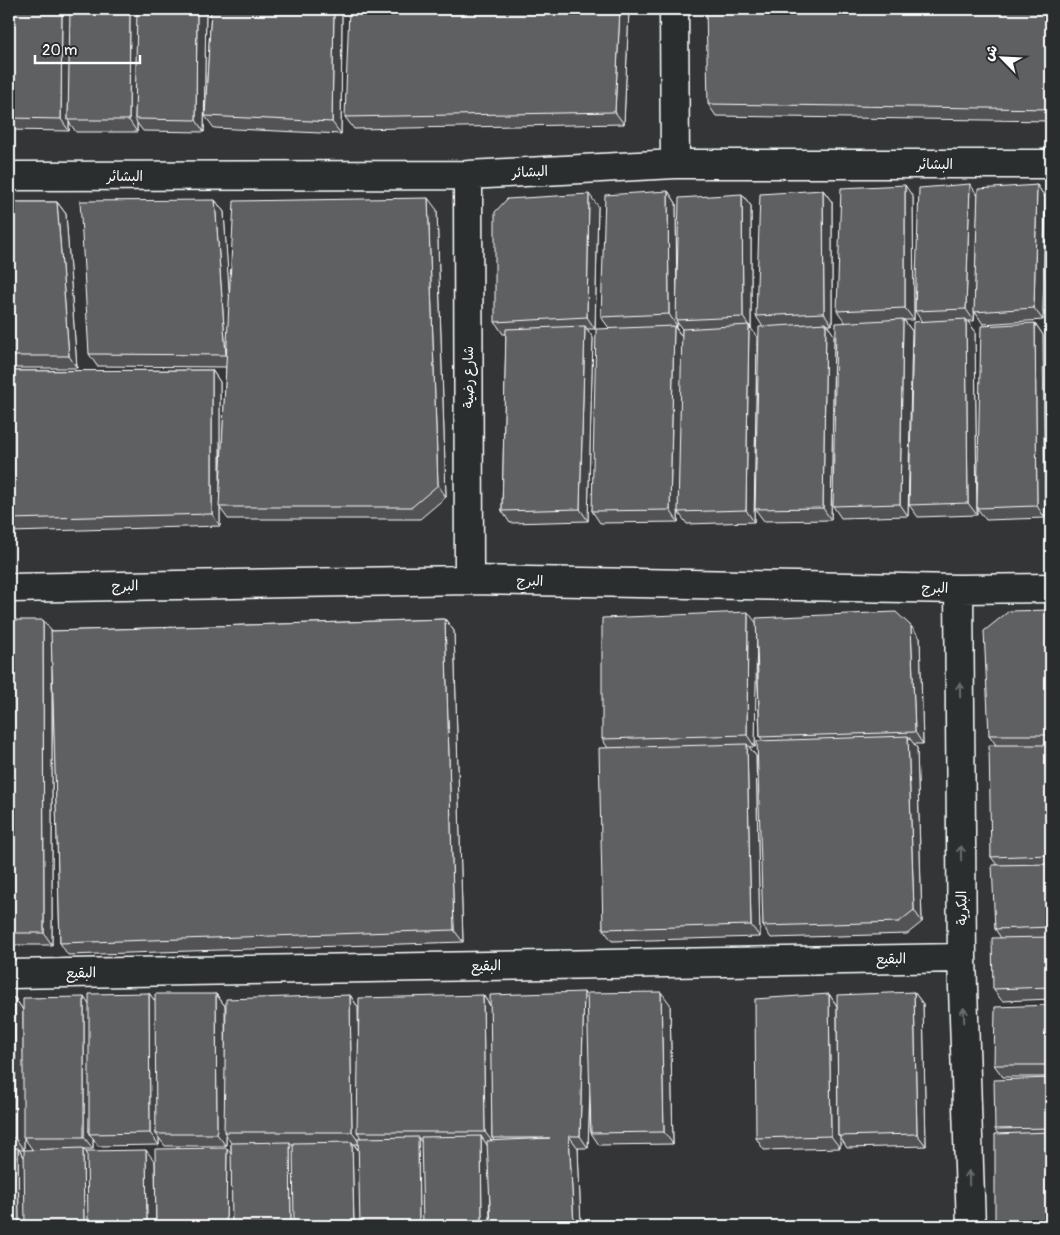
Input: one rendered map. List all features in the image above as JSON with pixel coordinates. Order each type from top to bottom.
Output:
[{"type":"street","points":[[674,9],[675,164]]},
{"type":"street","name":"البشائر","points":[[9,176],[468,175],[675,164],[1051,164]]},
{"type":"street","name":"شارع رضية","points":[[468,175],[469,580]]},
{"type":"street","name":"البرج","points":[[9,588],[469,580],[959,589],[1051,588]]},
{"type":"street","name":"البكرية","points":[[959,589],[962,958],[971,1226]]},
{"type":"street","name":"البقيع","points":[[9,974],[962,958]]},
{"type":"building","points":[[9,9],[62,9],[61,119],[9,118]]},
{"type":"building","points":[[70,9],[130,9],[129,120],[68,120]]},
{"type":"building","points":[[137,9],[197,9],[196,120],[135,119]]},
{"type":"building","points":[[211,9],[334,9],[332,122],[205,116]]},
{"type":"building","points":[[349,9],[620,9],[615,112],[345,117]]},
{"type":"building","points":[[706,9],[1051,9],[1051,109],[708,104]]},
{"type":"building","points":[[970,184],[966,309],[915,311],[919,188]]},
{"type":"building","points":[[905,185],[905,308],[837,311],[841,188]]},
{"type":"building","points":[[1037,185],[1034,308],[974,312],[978,189]]},
{"type":"building","points":[[1051,189],[1051,311],[1043,312],[1046,190]]},
{"type":"building","points":[[823,190],[824,313],[756,316],[760,194]]},
{"type":"building","points":[[668,191],[669,314],[601,317],[605,195]]},
{"type":"building","points":[[589,194],[587,317],[495,322],[495,212],[507,199]]},
{"type":"building","points":[[742,194],[743,317],[676,320],[679,198]]},
{"type":"building","points":[[428,198],[438,485],[412,507],[219,507],[234,201]]},
{"type":"building","points":[[215,200],[226,355],[89,354],[80,201]]},
{"type":"building","points":[[9,202],[57,202],[69,356],[9,356]]},
{"type":"building","points":[[903,319],[900,504],[833,506],[836,323]]},
{"type":"building","points":[[966,319],[968,503],[909,505],[913,322]]},
{"type":"building","points":[[826,323],[823,508],[755,509],[759,327]]},
{"type":"building","points":[[1035,323],[1037,506],[977,508],[981,326]]},
{"type":"building","points":[[749,325],[746,510],[678,512],[682,329]]},
{"type":"building","points":[[585,326],[580,509],[502,511],[506,329]]},
{"type":"building","points":[[674,326],[670,510],[592,511],[596,329]]},
{"type":"building","points":[[1050,329],[1051,512],[1047,512]]},
{"type":"building","points":[[212,370],[212,514],[9,519],[9,371]]},
{"type":"building","points":[[1051,610],[1051,735],[989,735],[984,631],[1009,611]]},
{"type":"building","points":[[748,612],[747,735],[602,739],[602,618]]},
{"type":"building","points":[[896,612],[911,626],[915,732],[760,737],[756,618]]},
{"type":"building","points":[[445,619],[454,930],[60,943],[51,631]]},
{"type":"building","points":[[9,620],[43,620],[44,933],[9,933]]},
{"type":"building","points":[[908,736],[914,910],[899,922],[763,926],[757,741]]},
{"type":"building","points":[[747,744],[751,925],[603,929],[599,748]]},
{"type":"building","points":[[989,745],[1051,745],[1051,855],[991,857]]},
{"type":"building","points":[[1051,864],[1051,927],[995,929],[992,865]]},
{"type":"building","points":[[1051,937],[1051,987],[993,989],[992,938]]},
{"type":"building","points":[[584,992],[580,1136],[569,1136],[574,1226],[491,1226],[487,1141],[550,1138],[492,1138],[490,995]]},
{"type":"building","points":[[661,992],[664,1132],[591,1133],[587,993]]},
{"type":"building","points":[[914,992],[917,1134],[838,1136],[837,995]]},
{"type":"building","points":[[149,993],[150,1133],[89,1134],[89,994]]},
{"type":"building","points":[[155,994],[216,994],[217,1134],[156,1134]]},
{"type":"building","points":[[829,994],[831,1136],[756,1138],[755,999]]},
{"type":"building","points":[[350,995],[352,1132],[224,1132],[226,999]]},
{"type":"building","points":[[483,995],[485,1132],[357,1132],[359,998]]},
{"type":"building","points":[[84,997],[84,1137],[23,1137],[23,998]]},
{"type":"building","points":[[9,998],[15,998],[15,1138],[9,1138]]},
{"type":"building","points":[[1051,1005],[1051,1065],[994,1065],[995,1007]]},
{"type":"building","points":[[1051,1078],[1051,1128],[995,1129],[994,1080]]},
{"type":"building","points":[[1051,1132],[1051,1226],[995,1226],[995,1134]]},
{"type":"building","points":[[481,1136],[482,1226],[423,1226],[421,1137]]},
{"type":"building","points":[[418,1137],[419,1226],[360,1226],[358,1138]]},
{"type":"building","points":[[290,1142],[291,1226],[232,1226],[231,1143]]},
{"type":"building","points":[[352,1142],[354,1226],[294,1226],[293,1143]]},
{"type":"building","points":[[9,1148],[18,1148],[19,1226],[9,1226]]},
{"type":"building","points":[[83,1148],[84,1226],[25,1226],[24,1150]]},
{"type":"building","points":[[227,1148],[226,1226],[156,1226],[155,1149]]},
{"type":"building","points":[[146,1150],[147,1226],[88,1226],[87,1151]]}]
